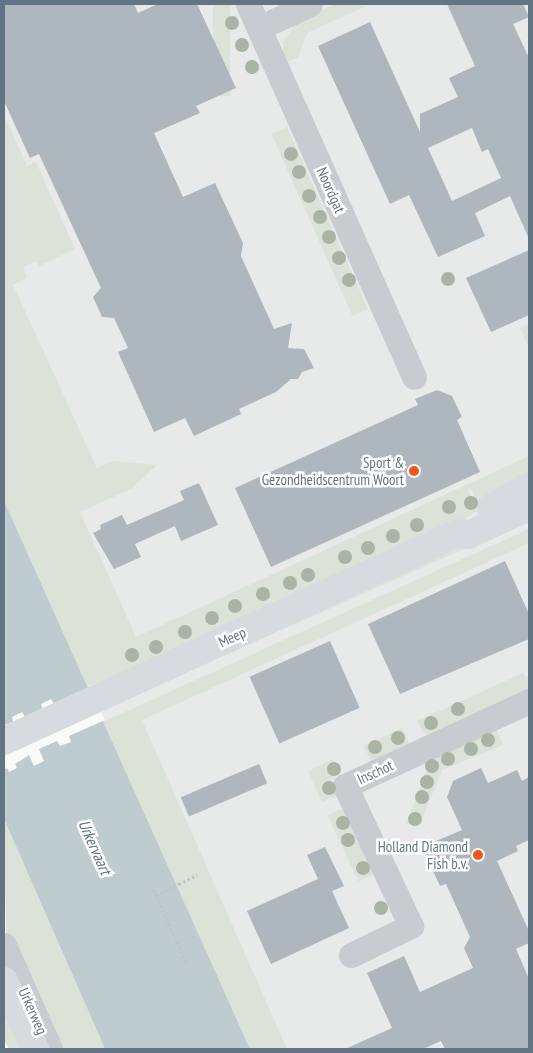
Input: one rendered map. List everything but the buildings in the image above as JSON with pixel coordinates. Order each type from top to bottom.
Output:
[{"type":"main road","name":"Meep","points":[[4,741],[460,532],[464,524],[529,486]]},
{"type":"main road","name":"Meep","points":[[460,532],[468,535],[529,507]]},
{"type":"main road","name":"Urkerweg","points":[[4,980],[35,1049]]},
{"type":"street","name":"Noordgat","points":[[248,4],[414,377]]},
{"type":"street","points":[[259,28],[310,4]]},
{"type":"street","name":"Inschot","points":[[351,955],[411,926],[345,786],[529,701]]},
{"type":"street","name":"Urkerweg","points":[[4,945],[50,1049]]},
{"type":"path","points":[[156,894],[197,876]]},
{"type":"path","points":[[153,889],[186,962]]},
{"type":"shaded area","points":[[4,4],[529,4],[529,1049],[216,1049],[4,577]]},
{"type":"shaded area","points":[[213,4],[230,4],[230,96],[213,96]]},
{"type":"shaded area","points":[[335,4],[366,6],[307,33],[298,57],[283,64],[279,55],[283,53],[283,43],[294,26],[292,24]]},
{"type":"shaded area","points":[[4,115],[27,166],[36,162],[75,249],[39,266],[36,261],[23,267],[27,278],[13,285],[97,468],[114,461],[157,465],[131,489],[80,512],[136,637],[529,456],[529,480],[480,509],[471,488],[468,490],[477,511],[460,522],[137,669],[87,686],[4,501]]},
{"type":"shaded area","points":[[287,127],[368,309],[352,316],[271,134]]},
{"type":"shaded area","points":[[529,324],[529,348],[520,328]]},
{"type":"shaded area","points":[[529,513],[529,520],[140,693]]},
{"type":"shaded area","points":[[529,529],[529,543],[142,720],[287,1049],[250,1049],[103,722]]},
{"type":"shaded area","points":[[523,673],[526,678],[529,676],[529,689],[427,735],[422,731],[417,721]]},
{"type":"shaded area","points":[[402,728],[409,743],[371,761],[364,746]]},
{"type":"shaded area","points":[[496,730],[503,745],[442,770],[423,817],[406,825],[430,761]]},
{"type":"shaded area","points":[[333,759],[340,774],[330,779],[337,795],[322,802],[308,771]]},
{"type":"shaded area","points":[[343,808],[374,874],[358,881],[328,815]]},
{"type":"shaded area","points":[[4,819],[105,1049],[59,1049],[6,936]]},
{"type":"shaded area","points":[[4,1005],[23,1049],[9,1049],[4,1040]]},
{"type":"water","name":"Urkervaart","points":[[4,501],[250,1049],[105,1049],[4,819]]},
{"type":"pier","points":[[90,688],[105,720],[69,736],[71,742],[60,746],[57,741],[39,749],[44,761],[34,766],[29,755],[15,764],[17,768],[9,772],[7,768],[4,770],[4,725],[13,722],[12,717],[22,712],[25,717],[43,709],[41,704],[51,699],[54,704]]},
{"type":"place","name":"Sport & Gezondheidscentrum Woort","points":[[414,471]]},
{"type":"place","name":"Holland Diamond Fish b.v.","points":[[478,855]]}]
